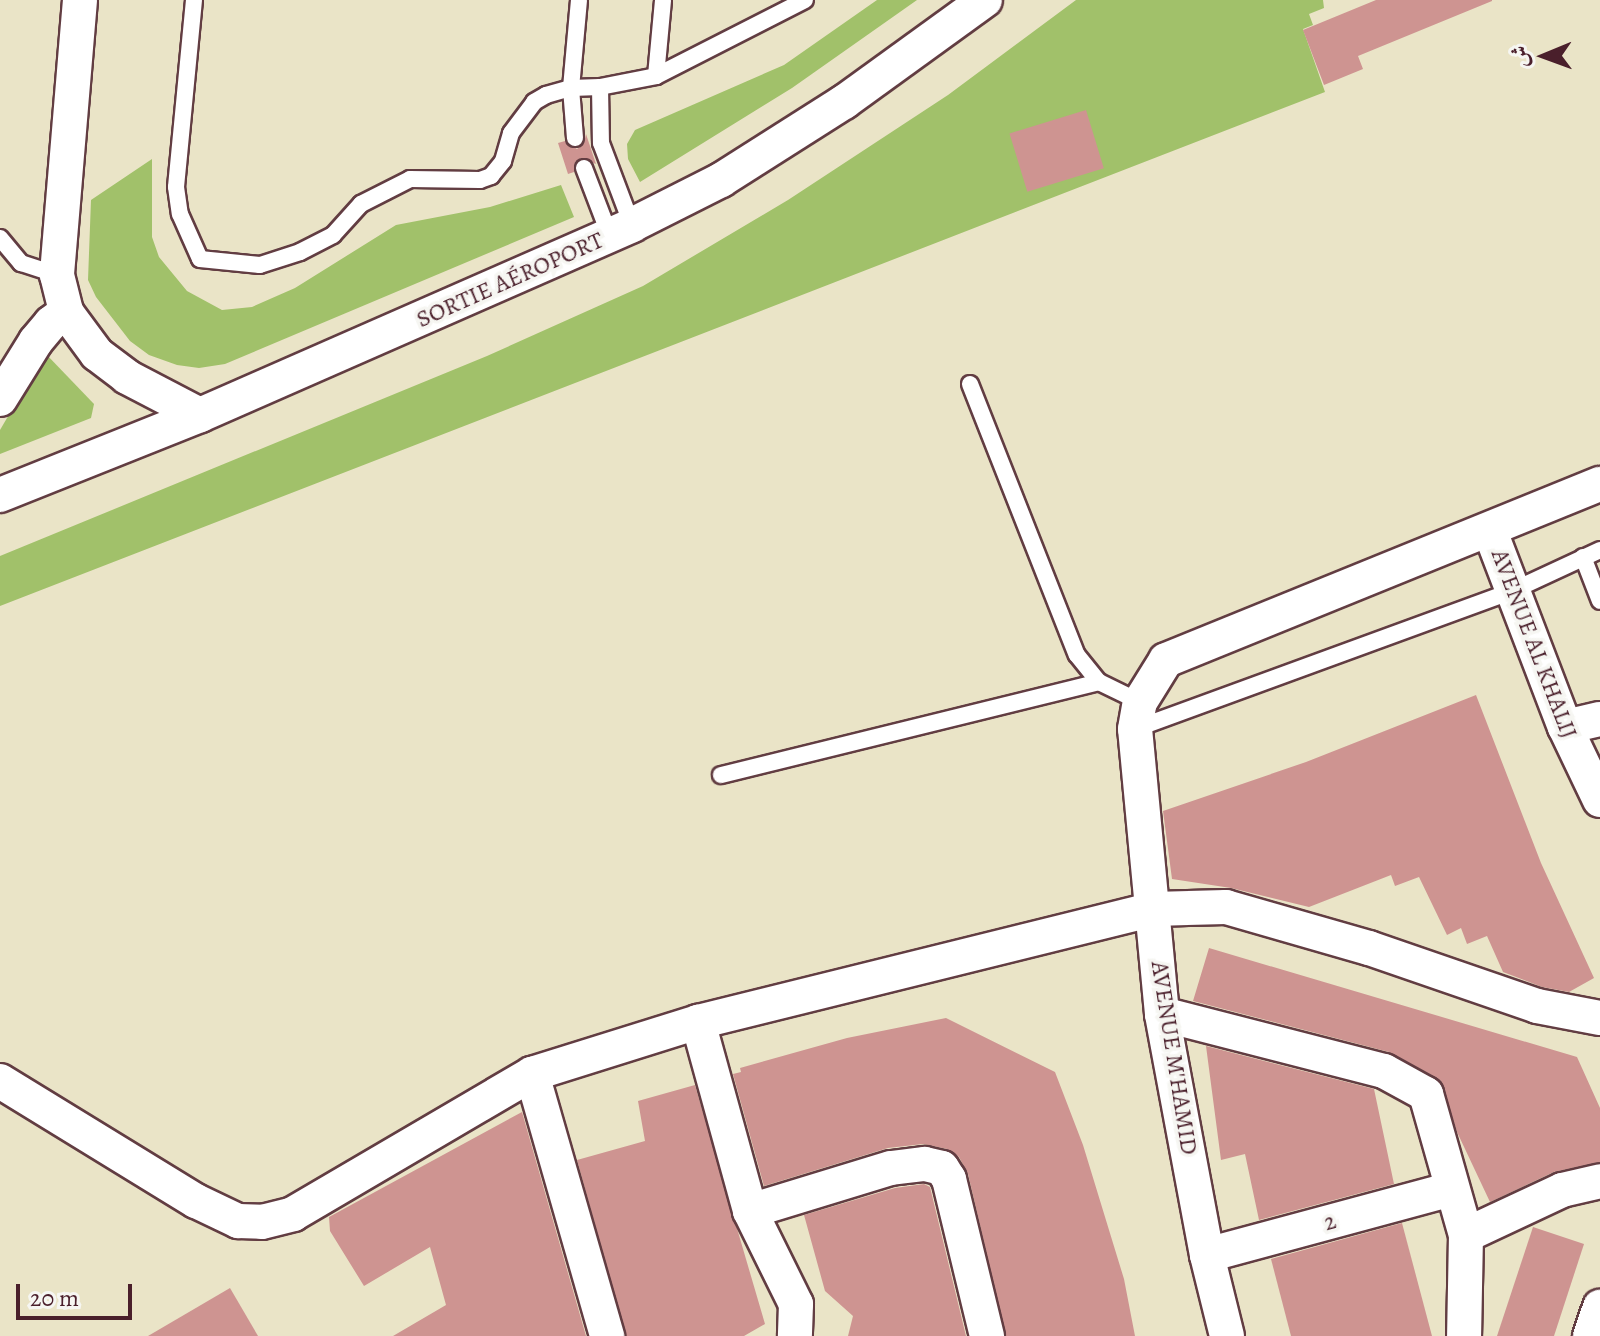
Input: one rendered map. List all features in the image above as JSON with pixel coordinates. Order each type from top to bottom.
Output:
[{"type":"street","points":[[80,0],[57,275],[66,312],[97,354],[127,377],[200,415]]},
{"type":"street","name":"SORTIE AÉROPORT","points":[[0,495],[200,415],[621,231],[721,180],[844,102],[985,0]]},
{"type":"street","points":[[0,399],[36,341],[51,323],[66,312]]},
{"type":"street","points":[[1138,715],[1166,660],[1600,484]]},
{"type":"street","name":"AVENUE AL KHALIJ","points":[[1490,531],[1565,727],[1600,800]]},
{"type":"street","name":"AVENUE M'HAMID","points":[[1138,715],[1162,1014],[1207,1255],[1227,1336]]},
{"type":"street","points":[[1565,727],[1600,719]]},
{"type":"street","points":[[0,1081],[196,1201],[238,1221],[262,1222],[293,1214],[532,1074],[698,1022],[1153,909],[1226,907],[1369,948],[1537,1006],[1600,1018]]},
{"type":"street","points":[[1162,1014],[1384,1071],[1426,1094],[1466,1235],[1464,1336]]},
{"type":"street","points":[[698,1022],[750,1211],[796,1304],[795,1336]]},
{"type":"street","points":[[532,1074],[607,1336]]},
{"type":"street","points":[[750,1211],[891,1168],[925,1164],[942,1168],[949,1179],[987,1336]]},
{"type":"street","points":[[1466,1235],[1562,1190],[1600,1181]]},
{"type":"street","name":"2","points":[[1207,1255],[1452,1189]]},
{"type":"street","points":[[1590,1336],[1600,1307]]},
{"type":"lane","points":[[194,0],[176,187],[180,214],[200,259],[225,264],[260,265],[300,252],[333,235],[361,204],[410,179],[480,180],[491,176],[503,161],[511,133],[534,102],[571,88],[600,87],[656,76],[805,0]]},
{"type":"lane","points":[[575,138],[571,88],[579,0]]},
{"type":"lane","points":[[656,76],[663,0]]},
{"type":"lane","points":[[600,87],[601,143],[621,231]]},
{"type":"lane","points":[[584,168],[621,231]]},
{"type":"lane","points":[[0,238],[21,263],[57,275]]},
{"type":"lane","points":[[970,384],[1077,655],[1099,682],[1138,715],[1514,590],[1600,550]]},
{"type":"lane","points":[[1583,557],[1600,601]]},
{"type":"lane","points":[[721,775],[1099,682]]},
{"type":"green space","points":[[877,0],[917,0],[792,88],[640,182],[628,159],[627,144],[635,130],[784,65]]},
{"type":"green space","points":[[1076,0],[1323,0],[1324,8],[1309,14],[1313,25],[1303,29],[1325,92],[0,606],[0,556],[487,356],[643,286],[788,200],[948,95]]},
{"type":"green space","points":[[152,159],[152,237],[159,257],[187,291],[222,310],[252,307],[295,288],[396,225],[490,207],[561,185],[574,217],[225,364],[199,368],[177,365],[149,355],[130,341],[96,297],[88,280],[91,200]]},
{"type":"green space","points":[[45,353],[94,404],[91,418],[0,454],[0,430]]},
{"type":"building","points":[[1376,0],[1492,1],[1358,56],[1363,69],[1324,85],[1303,30]]},
{"type":"building","points":[[1086,110],[1104,168],[1027,192],[1009,133]]},
{"type":"building","points":[[586,134],[596,164],[581,158],[575,162],[574,172],[568,174],[558,143],[565,141],[577,149],[584,143]]},
{"type":"building","points":[[1476,695],[1541,863],[1594,978],[1569,992],[1542,987],[1503,972],[1487,936],[1467,944],[1461,928],[1447,935],[1419,877],[1395,886],[1391,875],[1309,907],[1231,888],[1172,879],[1163,811],[1306,762]]},
{"type":"building","points":[[1209,948],[1577,1057],[1600,1108],[1600,1162],[1554,1172],[1490,1202],[1457,1132],[1441,1081],[1389,1052],[1193,1001]]},
{"type":"building","points":[[946,1018],[1055,1072],[1083,1145],[1124,1279],[1135,1336],[1006,1336],[968,1174],[959,1157],[947,1149],[923,1144],[888,1148],[764,1186],[733,1074],[741,1072],[740,1068],[847,1038]]},
{"type":"building","points":[[1206,1046],[1374,1089],[1394,1184],[1259,1220],[1245,1154],[1221,1160]]},
{"type":"building","points":[[695,1085],[765,1324],[744,1336],[626,1336],[577,1160],[645,1141],[638,1101]]},
{"type":"building","points":[[522,1112],[586,1336],[393,1336],[446,1305],[430,1247],[364,1286],[330,1231],[329,1217]]},
{"type":"building","points":[[924,1184],[930,1187],[966,1336],[848,1336],[853,1316],[825,1291],[804,1215],[895,1188]]},
{"type":"building","points":[[1402,1223],[1432,1336],[1291,1336],[1271,1259]]},
{"type":"building","points":[[1533,1227],[1584,1244],[1554,1336],[1497,1336]]},
{"type":"building","points":[[230,1288],[258,1336],[148,1336]]}]
